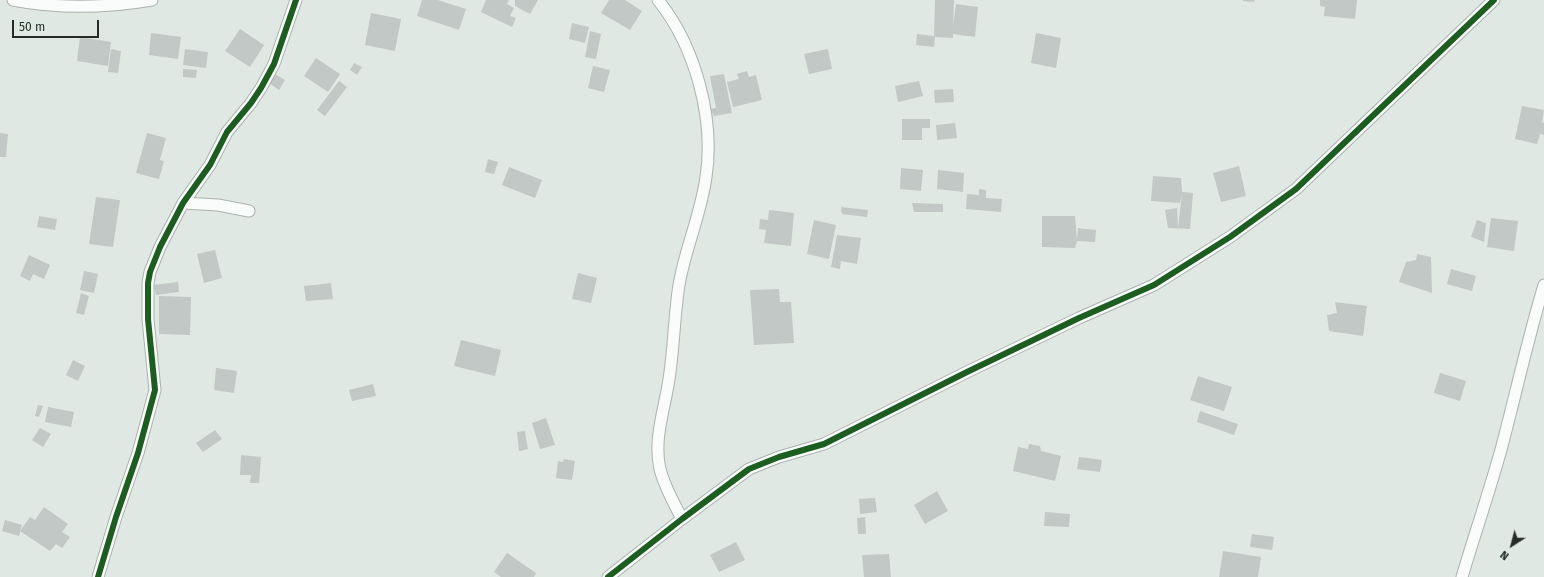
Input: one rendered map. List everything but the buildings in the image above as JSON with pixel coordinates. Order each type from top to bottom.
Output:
[{"type":"street","points":[[13,0],[36,4],[79,7],[122,5],[152,0]]},
{"type":"street","points":[[98,577],[116,517],[138,454],[154,390],[149,342],[148,282],[160,247],[183,203],[210,165],[227,132],[251,103],[261,88],[274,64],[296,0]]},
{"type":"street","points":[[658,0],[683,38],[694,65],[705,110],[707,133],[707,176],[679,286],[671,368],[658,448],[660,469],[682,519]]},
{"type":"street","points":[[608,577],[749,469],[779,457],[824,444],[1079,318],[1154,285],[1230,237],[1296,189],[1494,0]]},
{"type":"street","points":[[183,203],[218,205],[249,211]]},
{"type":"street","points":[[1462,577],[1487,498],[1544,285]]},
{"type":"cycle path","points":[[98,577],[116,517],[138,453],[155,390],[148,319],[148,283],[150,272],[160,247],[183,203],[210,165],[227,132],[251,103],[261,88],[274,64],[296,0]]},
{"type":"cycle path","points":[[608,577],[749,469],[779,457],[824,444],[967,372],[1079,318],[1154,285],[1230,237],[1296,189],[1494,0]]}]
